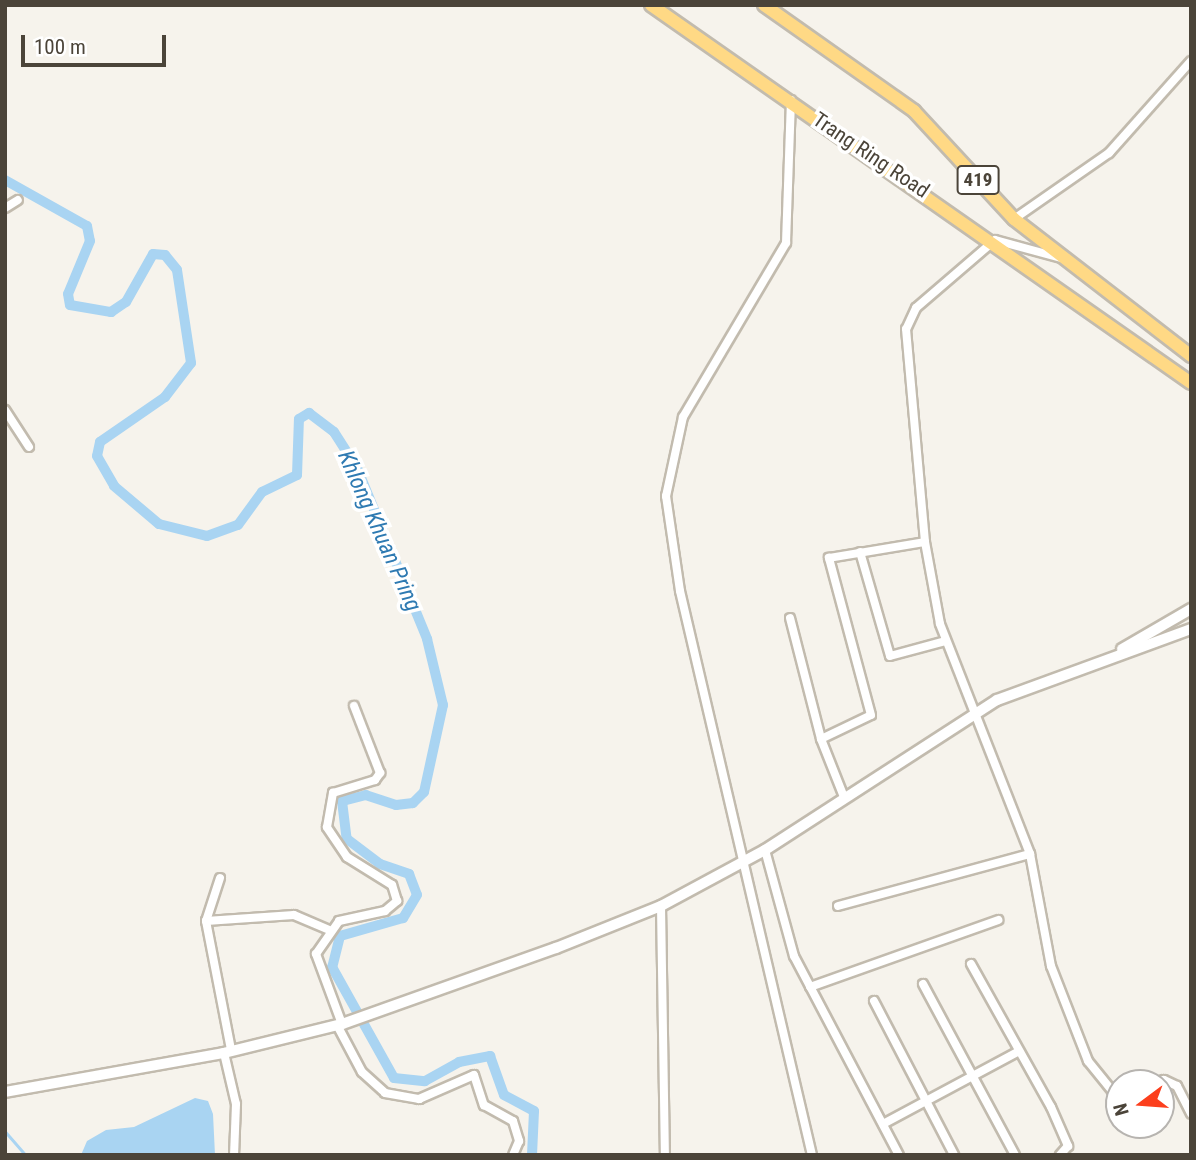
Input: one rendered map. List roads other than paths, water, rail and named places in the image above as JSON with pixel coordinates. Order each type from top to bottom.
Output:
[{"type":"highway","name":"Trang Ring Road","points":[[651,5],[995,240],[1191,383]]},
{"type":"highway","name":"419","points":[[764,5],[781,12],[914,111],[1014,219],[1075,262],[1191,356]]},
{"type":"street","points":[[1014,219],[1109,153],[1191,61]]},
{"type":"street","points":[[791,100],[786,243],[683,417],[666,496],[680,591],[741,862],[812,1155]]},
{"type":"street","points":[[5,208],[18,200]]},
{"type":"street","points":[[1075,262],[995,240],[916,308],[906,329],[925,542],[946,641],[972,715],[1030,854],[1051,966],[1088,1060],[1105,1082]]},
{"type":"street","points":[[5,410],[29,447]]},
{"type":"street","points":[[821,739],[871,715],[829,558],[925,542]]},
{"type":"street","points":[[860,552],[890,656],[946,641]]},
{"type":"street","points":[[1119,652],[1191,609]]},
{"type":"street","points":[[790,618],[821,739],[844,797]]},
{"type":"street","points":[[5,1092],[227,1052],[341,1024],[661,906],[765,850],[972,715],[1119,652],[1191,629]]},
{"type":"street","points":[[354,706],[380,773],[375,780],[333,793],[327,827],[347,857],[392,885],[397,901],[329,930],[316,963],[362,1072],[385,1093],[419,1099],[474,1074],[484,1105],[513,1121],[519,1141],[513,1155]]},
{"type":"street","points":[[765,850],[794,956],[899,1155]]},
{"type":"street","points":[[838,906],[1030,854]]},
{"type":"street","points":[[220,878],[206,921],[236,1104],[234,1155]]},
{"type":"street","points":[[661,906],[663,1154]]},
{"type":"street","points":[[206,921],[294,915],[329,930]]},
{"type":"street","points":[[810,987],[998,920]]},
{"type":"street","points":[[971,964],[1068,1146],[1060,1155]]},
{"type":"street","points":[[923,984],[1015,1155]]},
{"type":"street","points":[[874,1000],[954,1155]]},
{"type":"street","points":[[883,1124],[1017,1052]]},
{"type":"street","points":[[1175,1085],[1191,1114]]},
{"type":"water","points":[[195,1098],[208,1101],[213,1114],[215,1155],[81,1155],[87,1141],[106,1130],[134,1127]]},
{"type":"waterway","name":"Khlong Khuan Pring","points":[[5,180],[87,226],[90,241],[68,294],[70,305],[111,312],[126,302],[153,254],[165,255],[177,270],[191,363],[165,397],[100,442],[97,456],[114,486],[159,524],[207,536],[238,525],[262,492],[297,475],[299,419],[309,413],[334,432],[357,468],[427,639],[443,705],[424,792],[413,803],[396,805],[366,795],[342,801],[347,839],[380,864],[409,874],[417,895],[403,918],[340,936],[332,967],[394,1078],[425,1081],[459,1062],[490,1056],[504,1095],[534,1111],[532,1155]]},
{"type":"waterway","points":[[5,1131],[26,1155]]}]
